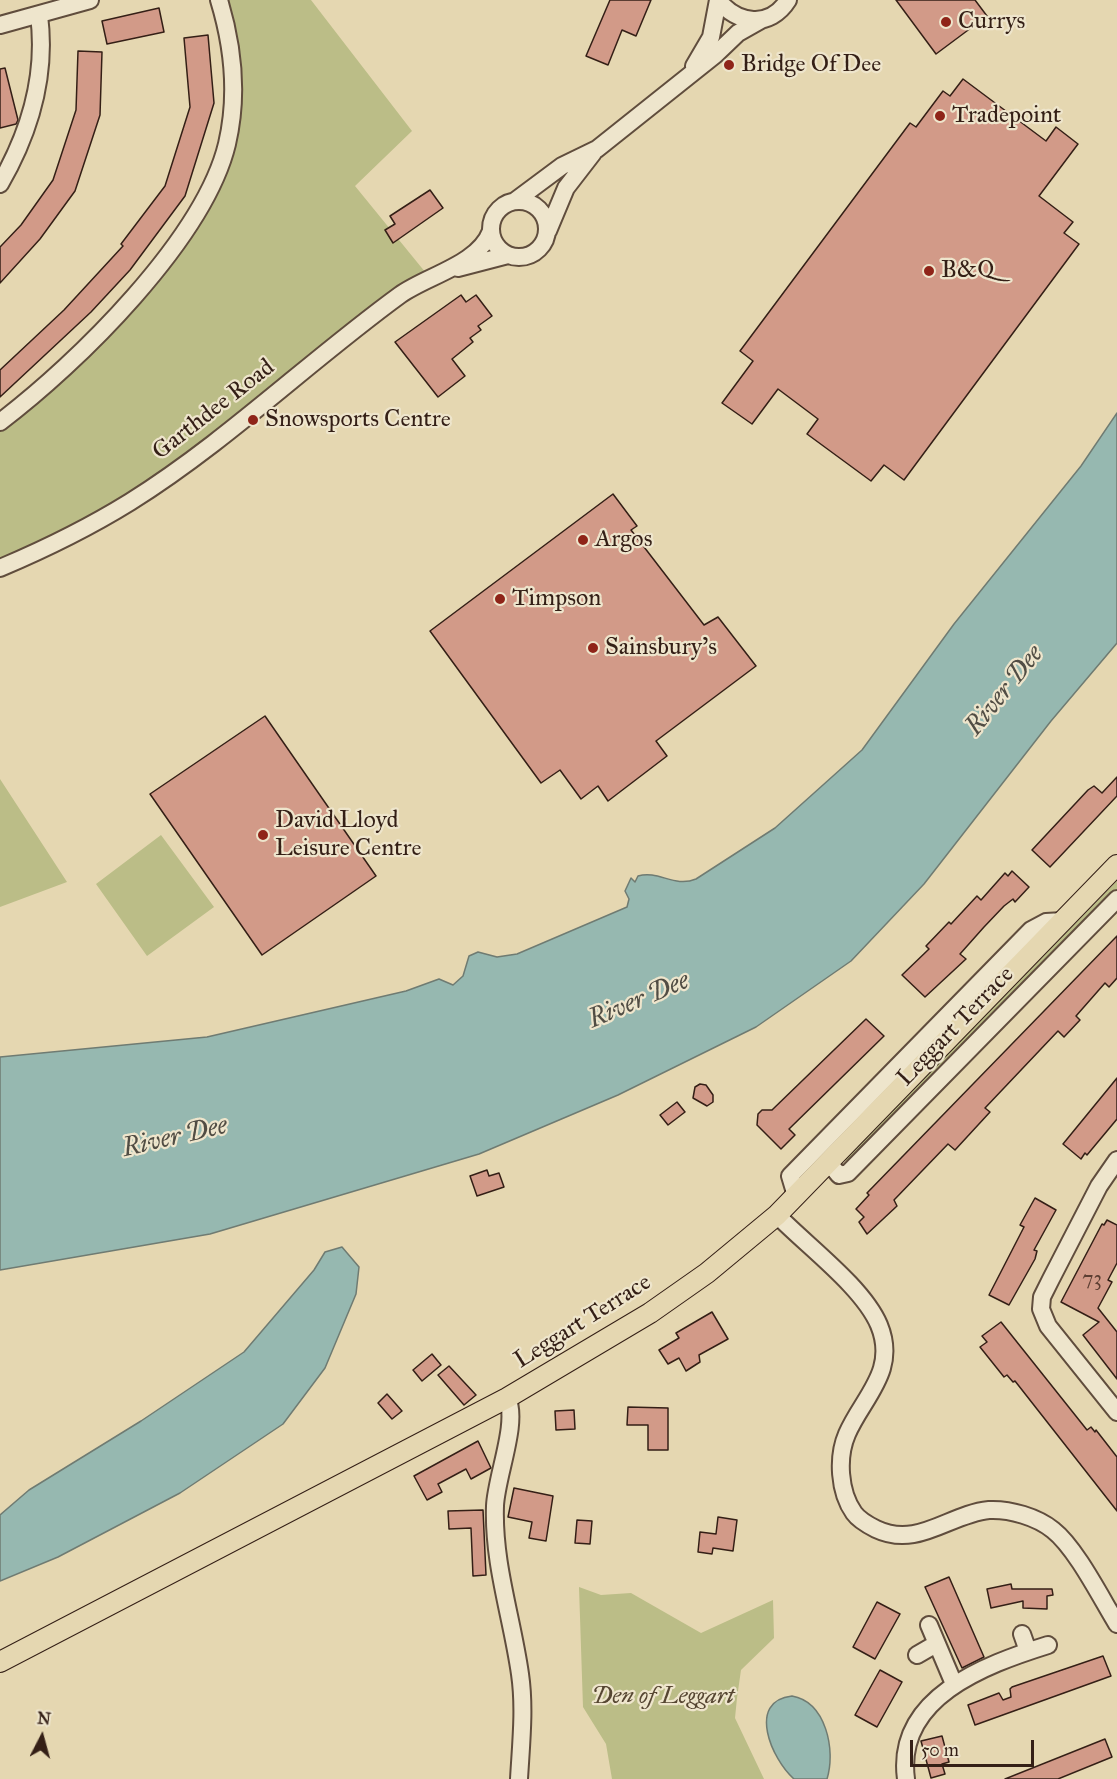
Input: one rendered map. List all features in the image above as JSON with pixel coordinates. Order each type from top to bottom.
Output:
[{"type":"main road","name":"Leggart Terrace","points":[[0,1662],[507,1398],[650,1313],[707,1273],[777,1215],[1117,865]]},
{"type":"street","points":[[0,25],[90,0]]},
{"type":"street","points":[[0,422],[70,362],[114,319],[181,235],[207,193],[226,146],[234,93],[224,18],[219,0]]},
{"type":"street","points":[[718,0],[737,17],[761,20]]},
{"type":"street","points":[[689,74],[711,37],[718,0]]},
{"type":"street","points":[[597,149],[561,166],[515,201],[500,208],[495,214],[491,231],[498,248],[508,255],[524,256],[538,249],[566,188],[597,149],[715,55],[738,33],[774,15],[787,2]]},
{"type":"street","points":[[0,184],[18,152],[35,102],[41,46],[39,15]]},
{"type":"street","points":[[515,201],[524,201],[540,210],[545,217],[546,235]]},
{"type":"street","name":"Garthdee Road","points":[[0,567],[50,546],[130,502],[170,475],[400,295],[446,271],[481,247],[491,231]]},
{"type":"street","name":"Garthdee Road","points":[[446,271],[508,255]]},
{"type":"street","name":"Leggart Terrace","points":[[829,1163],[839,1175],[848,1173],[1117,899]]},
{"type":"street","name":"Leggart Terrace","points":[[796,1196],[790,1176],[1031,930],[1046,922],[1063,921]]},
{"type":"street","points":[[1117,1160],[1099,1186],[1056,1268],[1042,1297],[1041,1308],[1048,1326],[1117,1412]]},
{"type":"street","points":[[777,1215],[857,1293],[879,1326],[884,1346],[878,1381],[846,1434],[843,1447],[842,1483],[855,1513],[867,1525],[882,1532],[912,1536],[988,1510],[1024,1515],[1053,1529],[1067,1545],[1117,1624]]},
{"type":"street","points":[[507,1398],[511,1412],[496,1490],[495,1538],[523,1699],[519,1779]]},
{"type":"street","points":[[929,1625],[954,1684]]},
{"type":"street","points":[[1022,1634],[1028,1651]]},
{"type":"street","points":[[916,1655],[936,1644]]},
{"type":"street","points":[[906,1779],[905,1751],[920,1714],[954,1684],[1028,1651],[1048,1645]]},
{"type":"green space","points":[[219,0],[311,0],[412,131],[355,186],[430,278],[170,475],[0,568],[0,422],[78,355],[181,235],[231,122]]},
{"type":"green space","points":[[0,779],[67,882],[0,907]]},
{"type":"green space","points":[[161,835],[214,907],[147,956],[96,884]]},
{"type":"green space","points":[[1117,881],[1117,889],[847,1164],[845,1159]]},
{"type":"green space","name":"Den of Leggart","points":[[579,1587],[601,1595],[631,1593],[701,1633],[773,1600],[774,1638],[741,1670],[735,1718],[764,1779],[612,1779],[606,1744],[583,1707]]},
{"type":"water","name":"River Dee","points":[[1117,413],[1117,643],[1051,721],[924,884],[851,961],[756,1027],[618,1095],[479,1154],[210,1234],[0,1270],[0,1057],[207,1037],[406,991],[439,979],[453,985],[463,976],[469,956],[478,952],[497,957],[517,954],[627,907],[629,899],[625,891],[631,878],[635,882],[638,876],[646,875],[681,881],[696,879],[775,828],[862,750],[954,624],[1081,466]]},
{"type":"water","points":[[342,1247],[359,1267],[356,1294],[325,1368],[283,1424],[180,1493],[58,1557],[0,1581],[0,1515],[29,1490],[141,1421],[244,1352],[314,1270],[325,1252]]},
{"type":"water","points":[[792,1696],[804,1700],[813,1707],[826,1729],[830,1755],[827,1779],[794,1779],[778,1759],[772,1746],[767,1719],[770,1708],[778,1700]]},
{"type":"building","points":[[610,0],[651,0],[636,36],[622,30],[608,65],[586,56]]},
{"type":"building","name":"Currys","points":[[896,0],[975,0],[987,16],[936,54]]},
{"type":"building","points":[[159,8],[164,32],[107,44],[102,21]]},
{"type":"building","points":[[208,35],[214,103],[185,196],[130,270],[91,312],[0,397],[0,370],[64,310],[123,246],[121,244],[165,186],[190,107],[184,38]]},
{"type":"building","points":[[78,51],[102,52],[100,115],[75,191],[40,239],[0,283],[0,247],[21,225],[53,180],[76,110]]},
{"type":"building","points":[[5,68],[18,120],[16,124],[0,128],[0,69]]},
{"type":"building","name":"B&Q","points":[[963,79],[1046,141],[1056,127],[1078,144],[1039,196],[1073,222],[1064,233],[1079,244],[904,480],[884,465],[871,481],[807,434],[818,419],[778,389],[752,424],[722,403],[753,361],[740,351],[910,123],[916,127],[943,91],[950,96]]},
{"type":"building","points":[[430,190],[443,208],[393,243],[385,230],[395,224],[390,216]]},
{"type":"building","points":[[461,295],[466,302],[476,295],[492,316],[478,326],[481,330],[470,338],[473,342],[452,359],[465,376],[438,397],[395,342]]},
{"type":"building","name":"Sainsbury's","points":[[613,494],[637,526],[631,530],[704,625],[718,617],[756,666],[656,741],[667,756],[608,801],[598,786],[581,799],[560,770],[541,783],[430,631]]},
{"type":"building","name":"David Lloyd Leisure Centre","points":[[265,716],[376,876],[262,955],[150,794]]},
{"type":"building","points":[[1117,777],[1117,796],[1050,867],[1032,850],[1088,790],[1094,786],[1102,793]]},
{"type":"building","points":[[1012,871],[1029,887],[1015,902],[1013,899],[1004,906],[984,927],[960,954],[966,959],[925,997],[902,975],[929,949],[926,946],[949,922],[951,924],[977,896],[981,900],[1005,873],[1008,876]]},
{"type":"building","points":[[1117,936],[1117,978],[1109,987],[1105,983],[1076,1016],[1080,1020],[1064,1037],[1058,1031],[985,1108],[990,1112],[955,1150],[948,1144],[894,1200],[897,1206],[867,1234],[859,1222],[864,1217],[856,1209],[869,1195],[867,1193]]},
{"type":"building","points":[[866,1019],[884,1036],[789,1129],[795,1135],[781,1149],[757,1125],[758,1114],[762,1110],[772,1110]]},
{"type":"building","points":[[1117,1078],[1117,1119],[1081,1159],[1063,1144]]},
{"type":"building","points":[[700,1084],[706,1085],[713,1095],[713,1102],[707,1106],[693,1098],[695,1087]]},
{"type":"building","points":[[677,1102],[685,1112],[668,1125],[660,1115]]},
{"type":"building","points":[[487,1170],[489,1176],[499,1173],[504,1187],[477,1196],[470,1176]]},
{"type":"building","points":[[1035,1198],[1056,1210],[1034,1250],[1037,1251],[1035,1259],[1009,1305],[989,1295],[1024,1227],[1020,1225]]},
{"type":"building","points":[[1107,1220],[1117,1225],[1117,1263],[1108,1280],[1112,1282],[1098,1308],[1117,1332],[1117,1379],[1083,1335],[1099,1322],[1061,1302],[1102,1224],[1104,1225]]},
{"type":"building","points":[[712,1312],[728,1339],[699,1355],[700,1362],[686,1371],[679,1358],[668,1364],[659,1350],[679,1338],[676,1333]]},
{"type":"building","points":[[1001,1322],[1087,1430],[1091,1427],[1095,1432],[1096,1430],[1117,1457],[1117,1511],[1015,1381],[1013,1382],[1007,1375],[1004,1377],[980,1347],[987,1342],[982,1336]]},
{"type":"building","points":[[432,1354],[441,1365],[422,1381],[413,1370]]},
{"type":"building","points":[[449,1366],[476,1395],[464,1405],[438,1375]]},
{"type":"building","points":[[387,1394],[402,1411],[392,1419],[378,1403]]},
{"type":"building","points":[[628,1407],[668,1408],[668,1450],[648,1450],[648,1425],[627,1425]]},
{"type":"building","points":[[574,1410],[575,1429],[556,1430],[555,1411]]},
{"type":"building","points":[[478,1441],[491,1468],[471,1479],[466,1469],[438,1484],[442,1492],[427,1500],[414,1476]]},
{"type":"building","points":[[514,1488],[553,1496],[546,1541],[529,1538],[532,1522],[508,1517]]},
{"type":"building","points":[[483,1510],[486,1575],[473,1576],[471,1528],[449,1529],[448,1511]]},
{"type":"building","points":[[718,1517],[737,1520],[733,1551],[713,1548],[712,1554],[698,1552],[700,1532],[716,1534]]},
{"type":"building","points":[[577,1520],[592,1521],[590,1544],[575,1543]]},
{"type":"building","points":[[949,1577],[984,1657],[962,1668],[925,1587]]},
{"type":"building","points":[[1011,1584],[1012,1589],[1052,1589],[1053,1595],[1047,1596],[1047,1609],[1023,1608],[1023,1601],[991,1608],[987,1589]]},
{"type":"building","points":[[877,1602],[900,1614],[875,1659],[853,1647]]},
{"type":"building","points":[[1103,1656],[1111,1676],[975,1725],[968,1705],[999,1693],[1003,1700],[1011,1697],[1012,1687]]},
{"type":"building","points":[[880,1670],[902,1682],[877,1727],[855,1715]]},
{"type":"building","points":[[942,1736],[949,1762],[942,1764],[945,1774],[931,1778],[921,1741]]},
{"type":"building","points":[[1105,1739],[1112,1757],[1058,1779],[1005,1779]]},
{"type":"place","name":"Currys","points":[[946,22]]},
{"type":"place","name":"Bridge Of Dee","points":[[729,65]]},
{"type":"place","name":"Tradepoint","points":[[940,116]]},
{"type":"place","name":"B&Q","points":[[929,271]]},
{"type":"place","name":"Snowsports Centre","points":[[253,420]]},
{"type":"place","name":"Argos","points":[[583,540]]},
{"type":"place","name":"Timpson","points":[[500,599]]},
{"type":"place","name":"Sainsbury's","points":[[593,648]]},
{"type":"place","name":"David Lloyd Leisure Centre","points":[[263,835]]}]
